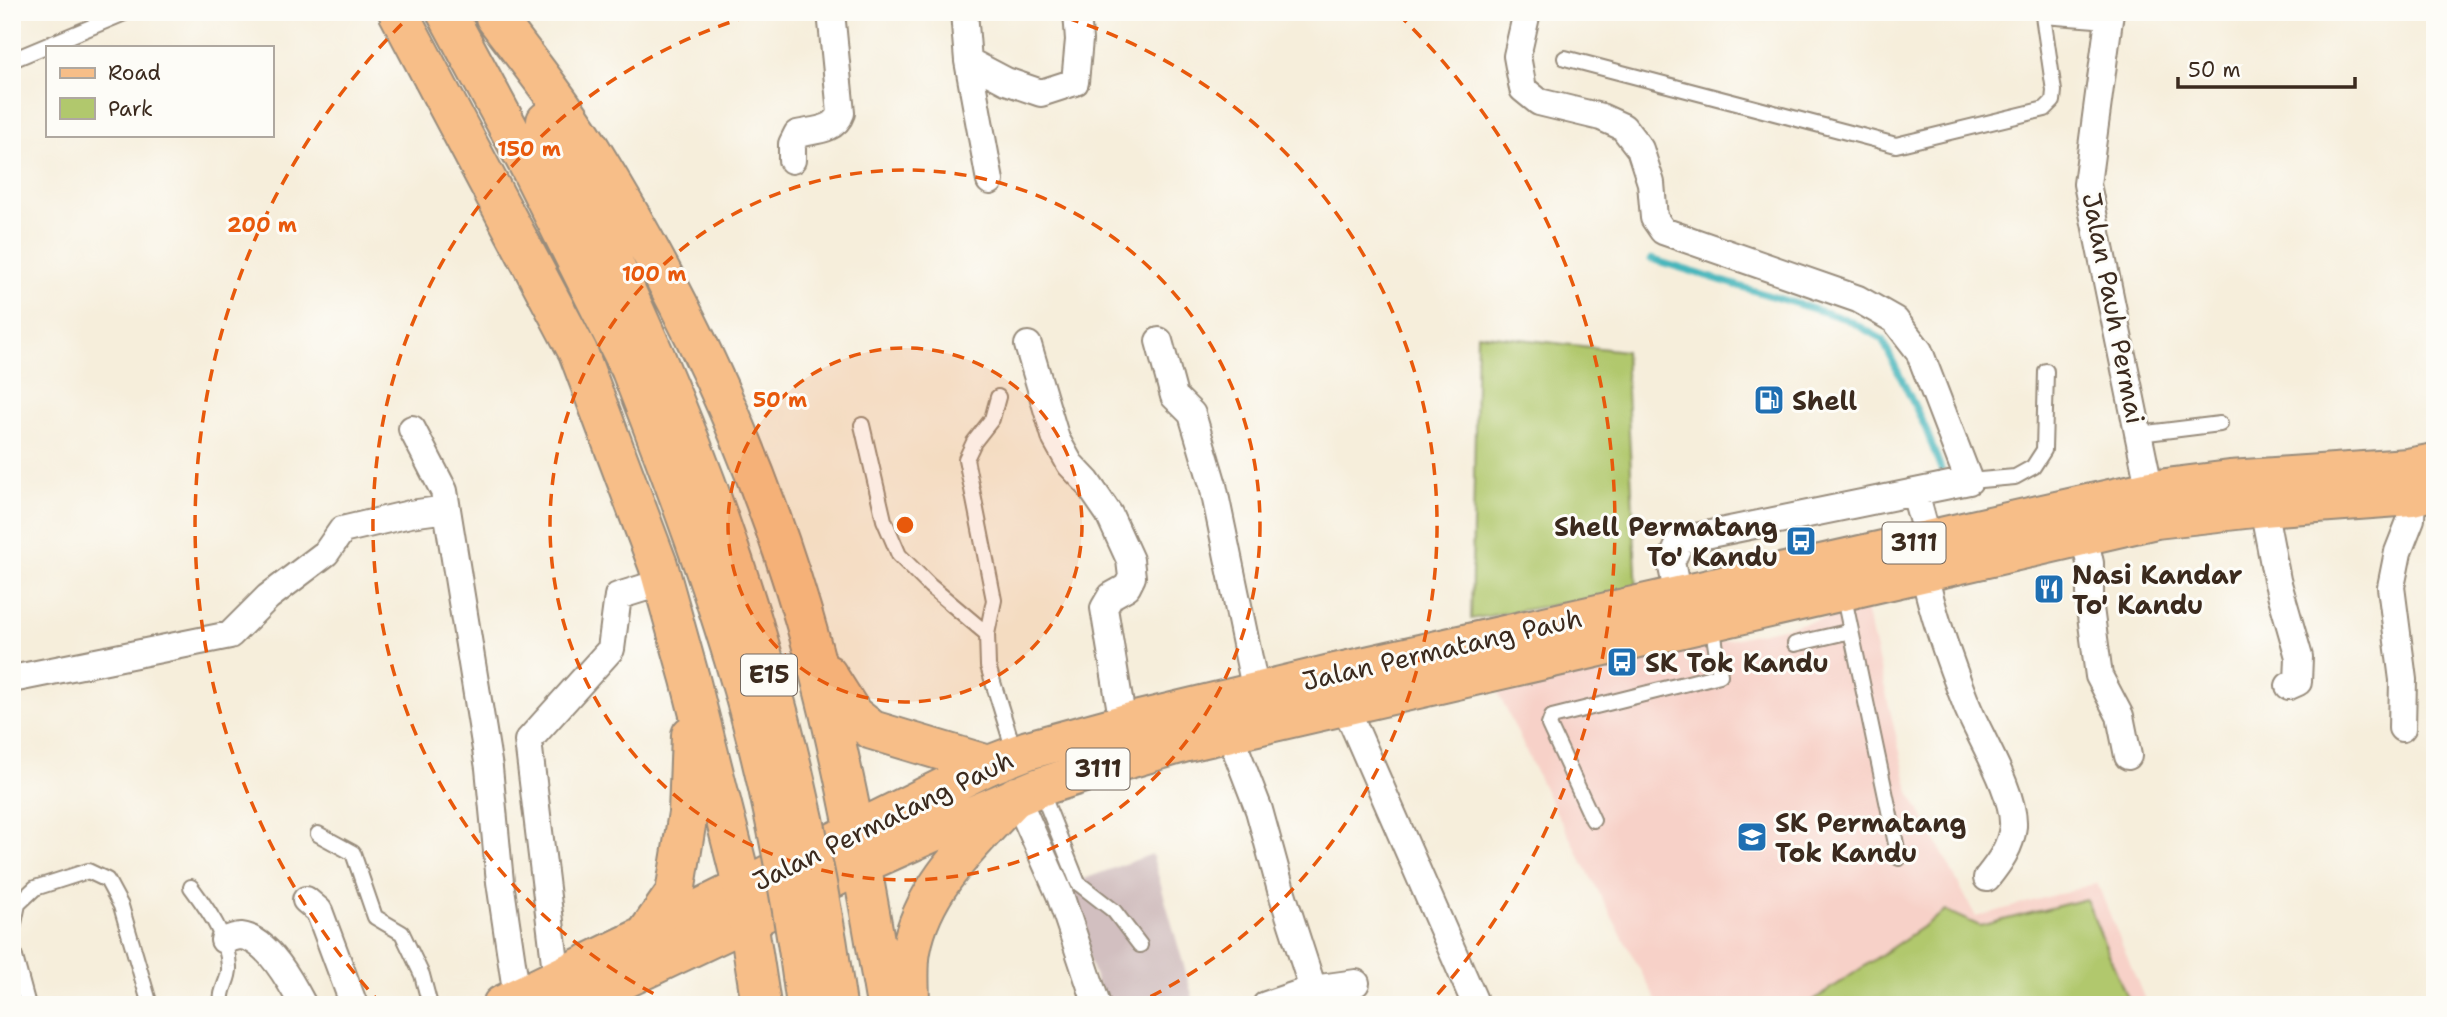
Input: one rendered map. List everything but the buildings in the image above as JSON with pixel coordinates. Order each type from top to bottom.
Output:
[{"type":"main road","points":[[398,12],[578,352],[663,582],[746,904],[761,1005]]},
{"type":"main road","name":"E15","points":[[446,12],[529,166],[643,363],[683,420],[763,651],[808,840],[828,937],[838,1005]]},
{"type":"main road","points":[[494,14],[590,149],[655,263],[698,346],[750,463],[779,540],[813,651],[858,847],[887,1005]]},
{"type":"main road","name":"E15","points":[[494,14],[576,179],[643,363],[670,471],[736,665],[781,849],[806,1005]]},
{"type":"main road","name":"Jalan Permatang Pauh","points":[[858,847],[1184,743],[1229,732],[1338,690],[1692,615],[1926,556],[2153,505],[2230,480],[2408,468],[2435,463]]},
{"type":"main road","name":"Jalan Permatang Pauh","points":[[1692,615],[1842,592],[1926,556],[2084,536],[2153,505],[2263,507],[2423,493]]},
{"type":"main road","points":[[813,651],[853,715],[873,730],[1002,760]]},
{"type":"main road","points":[[645,936],[675,893],[688,813],[692,762],[690,679]]},
{"type":"main road","name":"Jalan Permatang Pauh","points":[[509,1001],[563,992],[746,904],[858,847],[1002,760],[1123,724],[1256,692],[1338,690]]},
{"type":"main road","points":[[910,1005],[911,950],[930,897],[968,847],[1028,792]]},
{"type":"main road","name":"Jalan Permatang Pauh","points":[[563,992],[645,936],[746,904]]},
{"type":"street","points":[[792,160],[792,144],[797,134],[832,126],[838,122],[841,113],[831,12]]},
{"type":"street","points":[[964,12],[968,61],[990,181]]},
{"type":"street","points":[[968,61],[1006,81],[1041,93],[1075,82],[1079,40],[1077,12]]},
{"type":"street","points":[[1527,12],[1517,56],[1523,89],[1539,102],[1601,117],[1623,127],[1640,149],[1651,183],[1654,218],[1663,231],[1858,299],[1895,320],[1919,351],[1969,481],[1681,540],[1671,562],[1692,615]]},
{"type":"street","name":"Jalan Pauh Permai","points":[[2109,17],[2087,184],[2153,505]]},
{"type":"street","points":[[1159,341],[1174,396],[1192,414],[1213,485],[1256,692]]},
{"type":"street","points":[[1028,345],[1056,439],[1070,464],[1087,482],[1109,514],[1130,560],[1132,577],[1127,587],[1111,596],[1104,608],[1123,724]]},
{"type":"street","points":[[412,429],[444,491],[489,768],[509,1001]]},
{"type":"street","points":[[1915,493],[1931,606],[1967,705],[2010,800],[2013,826],[2003,859],[1987,878]]},
{"type":"street","points":[[2402,728],[2403,680],[2391,587],[2398,552],[2423,493]]},
{"type":"street","points":[[2263,507],[2277,580],[2299,657],[2298,682],[2289,686]]},
{"type":"street","points":[[12,679],[230,635],[268,597],[326,553],[342,530],[410,514],[447,509]]},
{"type":"street","points":[[2084,536],[2090,563],[2090,608],[2099,676],[2120,716],[2128,756]]},
{"type":"street","points":[[563,992],[528,741],[611,649],[618,596],[663,582]]},
{"type":"street","points":[[1338,690],[1476,1005]]},
{"type":"street","points":[[1229,732],[1259,810],[1281,890],[1320,997]]},
{"type":"street","points":[[1028,792],[1097,1005]]},
{"type":"street","points":[[306,900],[319,911],[354,1005]]},
{"type":"street","points":[[224,940],[241,936],[257,944],[282,967],[303,1005]]},
{"type":"street","points":[[1266,1005],[1320,997],[1356,983]]},
{"type":"lane","points":[[12,57],[17,58],[127,12]]},
{"type":"lane","points":[[1565,58],[1896,145],[2045,109],[2053,101],[2054,91],[2043,14],[2109,17]]},
{"type":"lane","points":[[1969,481],[2015,477],[2033,467],[2044,450],[2046,371]]},
{"type":"lane","points":[[998,397],[992,419],[974,442],[966,459],[994,600],[987,634],[988,666],[1002,760]]},
{"type":"lane","points":[[2139,434],[2220,424]]},
{"type":"lane","points":[[862,425],[884,520],[899,555],[930,586],[987,634]]},
{"type":"lane","points":[[1842,592],[1899,858]]},
{"type":"lane","points":[[1593,820],[1549,725],[1552,717],[1720,675],[1692,615]]},
{"type":"lane","points":[[1795,644],[1851,631]]},
{"type":"lane","points":[[1028,792],[1078,883],[1114,911],[1140,945]]},
{"type":"lane","points":[[318,834],[353,853],[374,917],[402,933],[422,975],[430,1005]]},
{"type":"lane","points":[[12,933],[18,904],[35,888],[88,871],[107,880],[121,906],[150,1005]]},
{"type":"lane","points":[[191,887],[205,905],[224,940],[230,970],[220,995],[222,1005]]},
{"type":"lane","points":[[12,946],[28,1005]]},
{"type":"shaded area","name":"SK Permatang Tok Kandu","points":[[1866,609],[1909,790],[1976,917],[2097,883],[2147,1005],[1660,1005],[1656,1000],[1545,791],[1498,692]]},
{"type":"shaded area","points":[[1152,854],[1195,1005],[1104,1005],[1065,886]]},
{"type":"green space","points":[[1477,334],[1625,351],[1637,591],[1471,619]]},
{"type":"green space","points":[[2086,899],[2130,1005],[1807,1005],[1946,911],[1980,926]]},
{"type":"waterway","points":[[1651,259],[1846,319],[1882,339],[1925,427],[1941,469]]},
{"type":"place","name":"Shell","points":[[1769,400]]},
{"type":"place","name":"Shell Permatang To' Kandu","points":[[1801,541]]},
{"type":"place","name":"Nasi Kandar To' Kandu","points":[[2049,589]]},
{"type":"place","name":"SK Tok Kandu","points":[[1622,662]]},
{"type":"place","name":"SK Permatang Tok Kandu","points":[[1752,837]]}]
